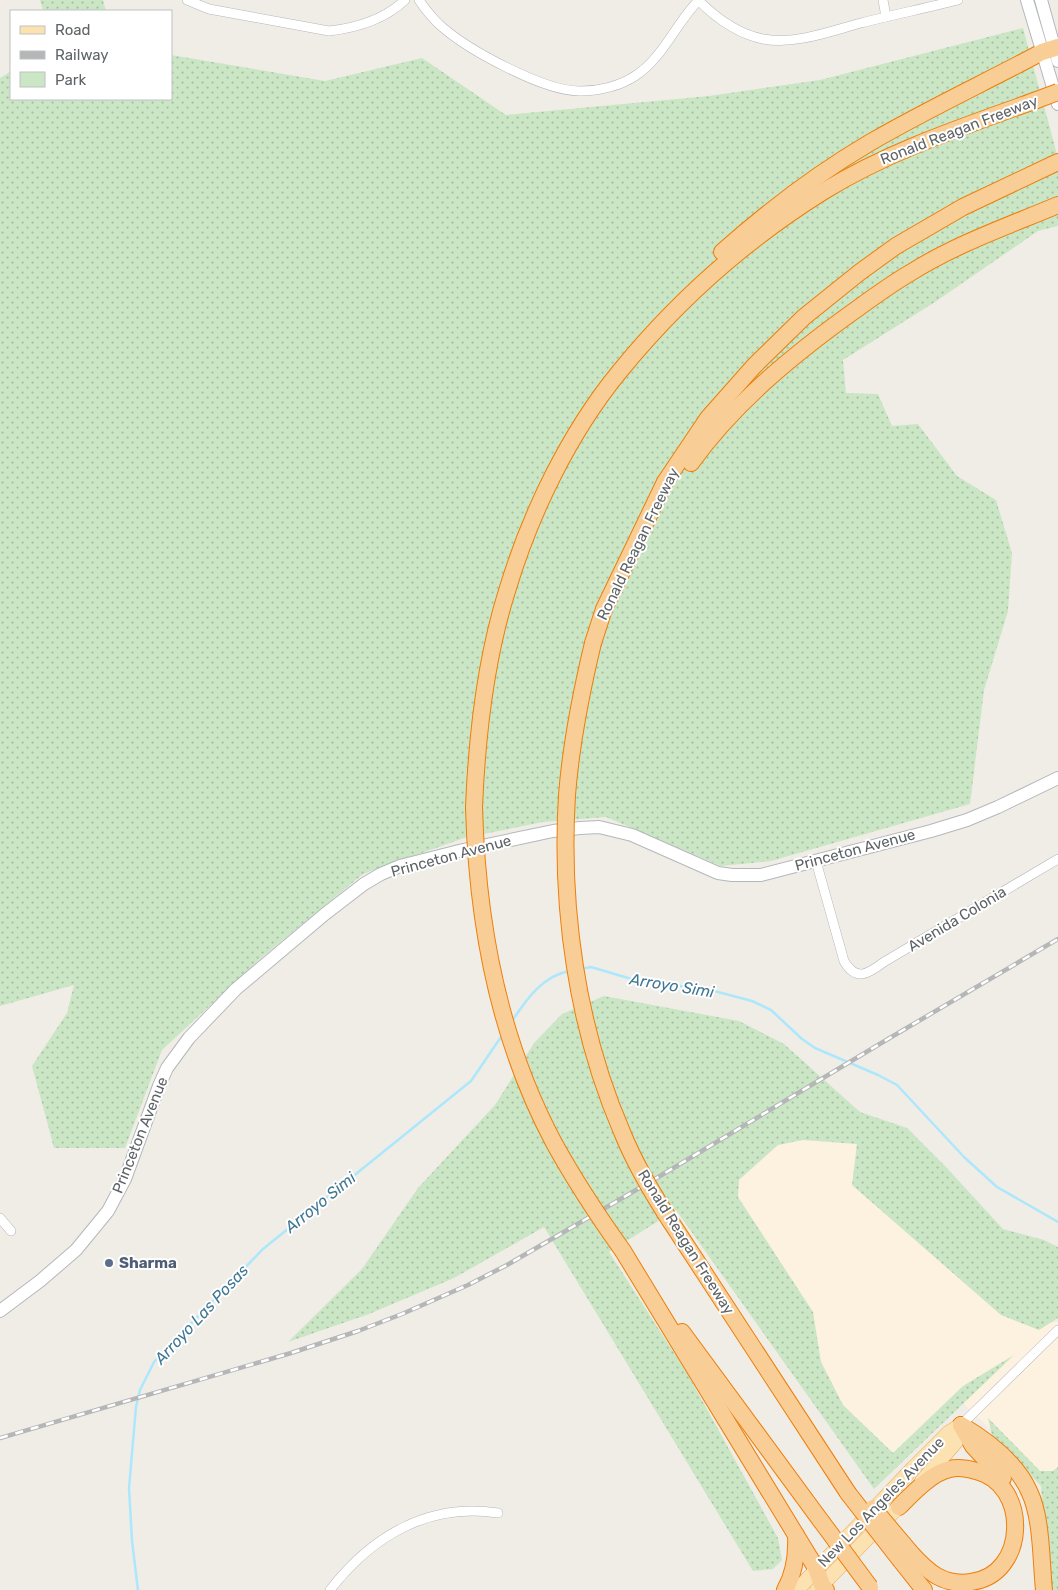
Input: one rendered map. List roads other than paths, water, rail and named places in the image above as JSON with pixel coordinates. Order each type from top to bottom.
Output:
[{"type":"highway","points":[[620,371],[644,335],[662,314],[705,267],[751,226],[835,165],[872,141],[1053,52]]},
{"type":"highway","name":"Ronald Reagan Freeway","points":[[623,1252],[582,1192],[538,1109],[510,1036],[496,988],[483,922],[476,862],[474,807],[480,714],[489,664],[506,592],[522,546],[558,466],[579,428],[620,371],[668,317],[733,256],[783,218],[825,190],[896,154],[938,136],[1058,92]]},
{"type":"highway","name":"Ronald Reagan Freeway","points":[[905,1557],[798,1416],[650,1189],[622,1132],[599,1068],[587,1022],[572,937],[567,892],[568,794],[577,720],[593,642],[604,609],[665,482],[708,418],[754,366],[804,317],[860,272],[896,246],[963,207],[1053,164]]},
{"type":"highway","points":[[652,511],[718,427],[773,375],[835,325],[918,268],[991,232],[1058,206]]},
{"type":"highway","points":[[623,1252],[871,1589]]},
{"type":"highway","points":[[623,1252],[816,1568],[822,1588]]},
{"type":"highway","points":[[905,1557],[941,1579],[960,1584],[978,1581],[989,1577],[999,1570],[1006,1561],[1016,1538],[1016,1521],[1005,1480],[973,1446],[961,1425]]},
{"type":"highway","points":[[961,1425],[984,1438],[1019,1473],[1030,1492],[1037,1516],[1044,1590]]},
{"type":"highway","points":[[899,1507],[924,1483],[950,1469],[969,1469],[986,1473],[1005,1491],[1012,1504]]},
{"type":"highway","points":[[784,1590],[792,1572],[797,1551],[796,1536]]},
{"type":"highway","points":[[905,1557],[924,1590]]},
{"type":"main road","name":"New Los Angeles Avenue","points":[[822,1588],[899,1507],[956,1442],[961,1425]]},
{"type":"main road","name":"New Los Angeles Avenue","points":[[798,1590],[816,1568],[920,1461],[948,1433],[961,1425]]},
{"type":"street","points":[[187,0],[209,9],[329,31],[365,24],[386,14],[405,0]]},
{"type":"street","points":[[419,0],[442,27],[480,52],[548,86],[580,92],[612,86],[634,76],[654,60],[688,11],[698,0],[723,22],[763,39],[777,40],[794,39],[817,34],[958,0]]},
{"type":"street","points":[[882,0],[886,17]]},
{"type":"street","points":[[1027,0],[1053,52]]},
{"type":"street","points":[[1041,0],[1053,52],[1058,104]]},
{"type":"street","name":"Princeton Avenue","points":[[0,1311],[40,1281],[76,1250],[108,1211],[125,1179],[158,1086],[167,1068],[189,1038],[236,989],[325,914],[364,884],[382,874],[400,866],[463,850],[553,831],[599,828],[632,835],[706,868],[732,876],[761,875],[968,820],[1058,778]]},
{"type":"street","name":"Avenida Colonia","points":[[816,861],[844,961],[848,968],[855,973],[867,974],[1058,859]]},
{"type":"street","points":[[0,1218],[11,1230]]},
{"type":"street","points":[[961,1425],[1058,1330]]},
{"type":"street","points":[[330,1590],[357,1560],[387,1537],[416,1521],[430,1516],[462,1510],[498,1513]]},
{"type":"waterway","name":"Arroyo Simi","points":[[580,969],[591,967],[645,983],[703,988],[752,1001],[771,1010],[802,1039],[815,1048],[897,1085],[964,1157],[997,1187],[1058,1222]]},
{"type":"waterway","name":"Arroyo Simi","points":[[512,1021],[529,997],[543,983],[560,973],[570,971]]},
{"type":"waterway","name":"Arroyo Las Posas","points":[[138,1590],[132,1541],[129,1488],[136,1407],[140,1390],[154,1362],[263,1249],[471,1081],[503,1034]]},
{"type":"railway","points":[[0,1438],[291,1353],[358,1331],[468,1285],[507,1265],[655,1179],[1058,939]]},
{"type":"place","name":"Sharma","points":[[109,1263]]}]
